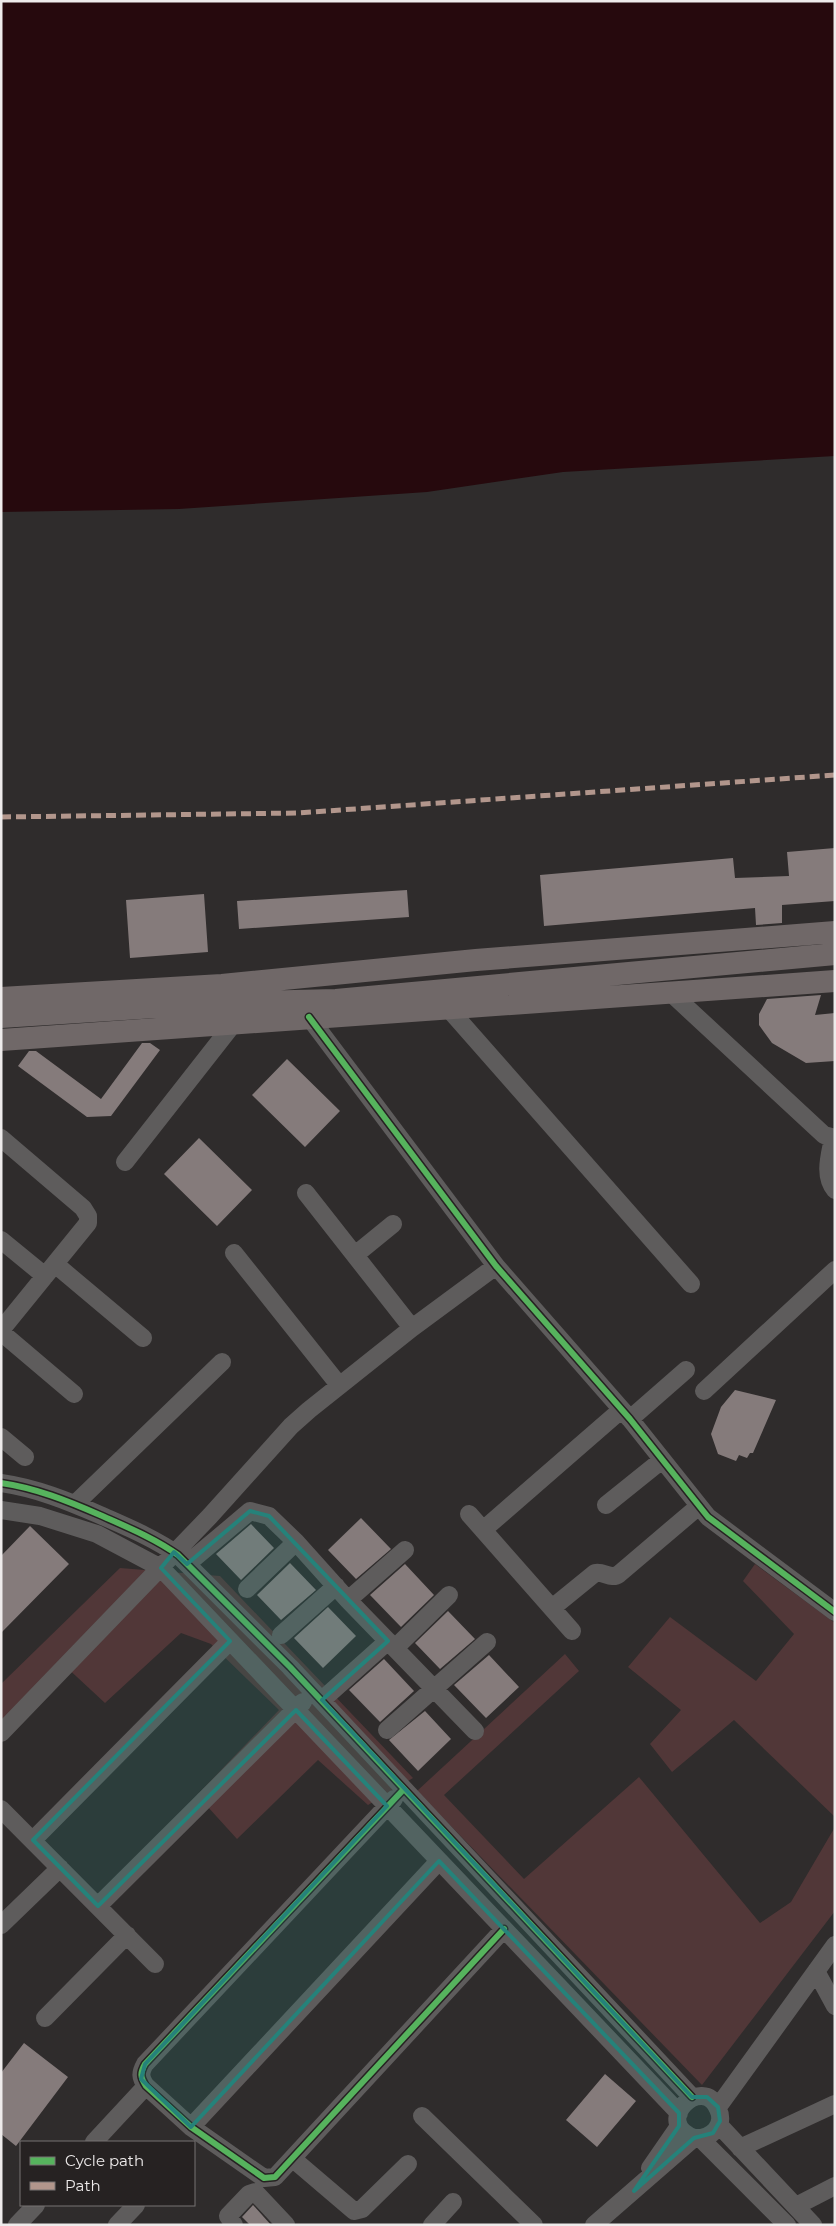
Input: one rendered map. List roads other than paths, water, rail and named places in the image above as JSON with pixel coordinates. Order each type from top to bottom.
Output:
[{"type":"main road","points":[[1,998],[222,985],[476,960],[835,932]]},
{"type":"main road","points":[[254,982],[277,992],[835,943]]},
{"type":"main road","points":[[1,1017],[217,1003],[336,1000],[835,954]]},
{"type":"main road","points":[[1,1040],[835,981]]},
{"type":"main road","points":[[222,985],[229,1023]]},
{"type":"street","points":[[671,993],[824,1135],[834,1138],[828,1166],[828,1178],[835,1190]]},
{"type":"street","points":[[448,1008],[691,1284]]},
{"type":"street","points":[[309,1017],[496,1266],[626,1415],[708,1517],[835,1612]]},
{"type":"street","points":[[125,1162],[229,1023]]},
{"type":"street","points":[[1,1138],[83,1208],[88,1216],[88,1223],[1,1331],[74,1394]]},
{"type":"street","points":[[306,1193],[412,1328]]},
{"type":"street","points":[[355,1255],[393,1224]]},
{"type":"street","points":[[1,1240],[50,1270],[143,1338]]},
{"type":"street","points":[[234,1253],[339,1385]]},
{"type":"street","points":[[180,1558],[210,1516],[291,1426],[339,1385],[412,1328],[496,1266]]},
{"type":"street","points":[[704,1390],[835,1270]]},
{"type":"street","points":[[75,1504],[222,1362]]},
{"type":"street","points":[[483,1530],[626,1415],[686,1370]]},
{"type":"street","points":[[1,1437],[25,1457]]},
{"type":"street","points":[[606,1505],[662,1460]]},
{"type":"street","points":[[1,1483],[24,1487],[75,1504],[140,1532],[180,1558],[317,1696],[692,2097]]},
{"type":"street","points":[[552,1608],[591,1576],[600,1572],[611,1577],[619,1574],[699,1506]]},
{"type":"street","points":[[1,1510],[40,1516],[97,1534],[161,1568],[504,1929],[679,2119],[683,2132],[698,2139],[777,2221]]},
{"type":"street","points":[[1,1734],[161,1568],[180,1558],[250,1511],[269,1516],[296,1542],[474,1731]]},
{"type":"street","points":[[469,1514],[572,1632]]},
{"type":"street","points":[[247,1589],[296,1542]]},
{"type":"street","points":[[281,1635],[405,1550]]},
{"type":"street","points":[[98,1906],[296,1710],[391,1645],[449,1595]]},
{"type":"street","points":[[33,1840],[230,1641]]},
{"type":"street","points":[[387,1730],[487,1642]]},
{"type":"street","points":[[404,1789],[145,2064],[141,2072],[141,2079],[196,2136],[264,2178],[275,2177],[504,1929]]},
{"type":"street","points":[[1,1808],[155,1964]]},
{"type":"street","points":[[196,2136],[438,1861]]},
{"type":"street","points":[[4,1919],[60,1868]]},
{"type":"street","points":[[46,2018],[126,1935]]},
{"type":"street","points":[[718,2107],[835,1945]]},
{"type":"street","points":[[816,1971],[835,2006]]},
{"type":"street","points":[[95,2141],[146,2086]]},
{"type":"street","points":[[594,2225],[698,2139],[713,2133],[719,2125],[720,2114],[718,2107],[707,2098],[692,2097],[686,2101],[679,2119],[634,2190]]},
{"type":"street","points":[[740,2148],[835,2104]]},
{"type":"street","points":[[422,2116],[534,2225]]},
{"type":"street","points":[[719,2125],[813,2225]]},
{"type":"street","points":[[293,2159],[348,2208],[354,2211],[362,2209],[408,2164]]},
{"type":"street","points":[[796,2206],[835,2186]]},
{"type":"street","points":[[234,2225],[228,2216],[250,2194],[255,2192],[286,2225]]},
{"type":"street","points":[[432,2225],[453,2202]]},
{"type":"street","points":[[22,2223],[35,2206]]},
{"type":"street","points":[[117,2225],[135,2206]]}]
